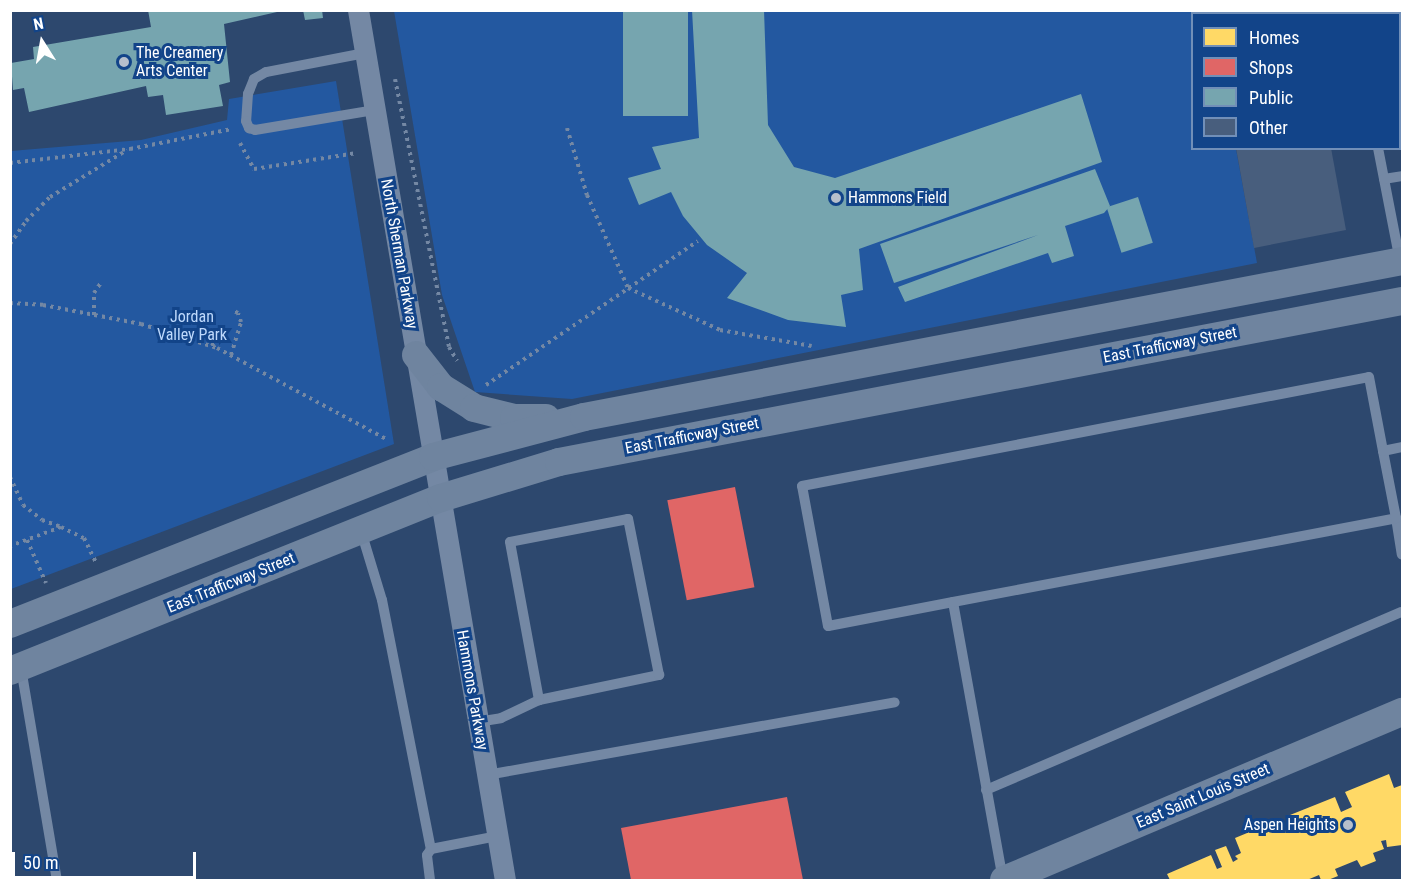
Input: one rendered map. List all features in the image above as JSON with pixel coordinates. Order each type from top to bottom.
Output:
[{"type":"main road","points":[[10,624],[433,457],[584,417],[1402,266]]},
{"type":"main road","name":"East Trafficway Street","points":[[16,669],[441,498],[559,462],[1402,301]]},
{"type":"main road","points":[[416,355],[441,387],[474,408],[514,418],[584,417]]},
{"type":"main road","name":"East Saint Louis Street","points":[[1003,880],[1402,712]]},
{"type":"street","name":"North Sherman Parkway","points":[[358,10],[441,498]]},
{"type":"street","name":"Hammons Parkway","points":[[441,498],[505,880]]},
{"type":"lane","points":[[365,52],[260,75],[254,79],[248,94],[246,121],[249,128],[255,130],[375,110]]},
{"type":"lane","points":[[1378,150],[1402,266]]},
{"type":"lane","points":[[1384,179],[1402,176]]},
{"type":"lane","points":[[1396,518],[828,626],[802,486],[1369,377],[1396,518],[1402,555]]},
{"type":"lane","points":[[1383,451],[1402,447]]},
{"type":"lane","points":[[477,722],[501,717],[539,700],[659,675],[628,519],[510,542],[539,700]]},
{"type":"lane","points":[[361,530],[382,600],[431,849],[427,855],[430,880]]},
{"type":"lane","points":[[953,602],[1003,880]]},
{"type":"lane","points":[[986,790],[1402,612]]},
{"type":"lane","points":[[16,669],[57,880]]},
{"type":"lane","points":[[487,775],[895,702]]},
{"type":"lane","points":[[431,849],[497,836]]},
{"type":"path","points":[[395,77],[449,347],[460,365]]},
{"type":"path","points":[[567,128],[587,195],[628,288],[720,330],[817,346]]},
{"type":"path","points":[[10,163],[130,149],[232,129],[254,169],[357,153]]},
{"type":"path","points":[[10,244],[26,221],[50,197],[130,149]]},
{"type":"path","points":[[476,392],[698,241]]},
{"type":"path","points":[[94,315],[94,293],[100,284]]},
{"type":"path","points":[[10,303],[141,324],[212,346],[387,440]]},
{"type":"path","points":[[231,355],[241,322],[238,313],[232,310]]},
{"type":"path","points":[[212,346],[218,333]]},
{"type":"path","points":[[10,477],[24,505],[42,520],[84,538],[98,566]]},
{"type":"path","points":[[10,546],[61,527]]},
{"type":"path","points":[[27,540],[47,585]]},
{"type":"green space","name":"Hammons Field","points":[[394,11],[1211,11],[1191,12],[1191,150],[1236,150],[1257,263],[572,399],[475,392],[442,295]]},
{"type":"green space","name":"Jordan Valley Park","points":[[336,81],[394,444],[11,589],[11,151],[141,140],[227,120],[229,99]]},
{"type":"building: Homes","name":"Aspen Heights","points":[[1389,774],[1394,788],[1402,785],[1402,845],[1387,847],[1386,840],[1381,841],[1384,849],[1373,853],[1376,861],[1361,867],[1357,860],[1335,869],[1338,876],[1328,880],[1321,880],[1319,875],[1307,880],[1170,880],[1167,874],[1211,855],[1217,869],[1222,867],[1215,850],[1226,846],[1233,862],[1238,859],[1235,856],[1241,853],[1235,838],[1281,819],[1286,833],[1296,830],[1290,815],[1335,797],[1341,812],[1352,807],[1345,792]]},
{"type":"building: Shops","points":[[735,487],[754,587],[687,600],[667,500]]},
{"type":"building: Shops","points":[[787,797],[803,880],[631,880],[621,828]]},
{"type":"building: Public","name":"The Creamery Arts Center","points":[[148,10],[277,12],[224,24],[230,82],[219,85],[223,106],[166,115],[163,95],[148,97],[146,86],[29,112],[24,88],[13,90],[11,63],[34,59],[33,47],[151,27]]},
{"type":"building: Public","points":[[303,10],[322,10],[323,18],[305,20]]},
{"type":"building: Public","points":[[623,10],[688,10],[688,116],[623,116]]},
{"type":"building: Public","points":[[692,10],[764,10],[768,125],[794,167],[835,178],[1081,94],[1102,162],[859,249],[863,290],[841,295],[846,327],[788,320],[727,298],[747,273],[707,245],[683,216],[671,192],[639,205],[628,178],[661,169],[652,147],[699,138]]},
{"type":"building: Public","points":[[1095,169],[1110,206],[1104,213],[1065,226],[1074,256],[1052,263],[1048,253],[905,302],[898,287],[1038,235],[894,283],[880,244]]},
{"type":"building: Public","points":[[1138,197],[1153,243],[1121,253],[1107,207]]},
{"type":"building: Other","points":[[1211,10],[1306,10],[1306,12],[1211,12]]},
{"type":"building: Other","points":[[1236,150],[1331,150],[1346,230],[1254,248]]},
{"type":"place","name":"The Creamery Arts Center","points":[[124,62]]},
{"type":"place","name":"Hammons Field","points":[[836,198]]},
{"type":"place","name":"Aspen Heights","points":[[1348,825]]}]
